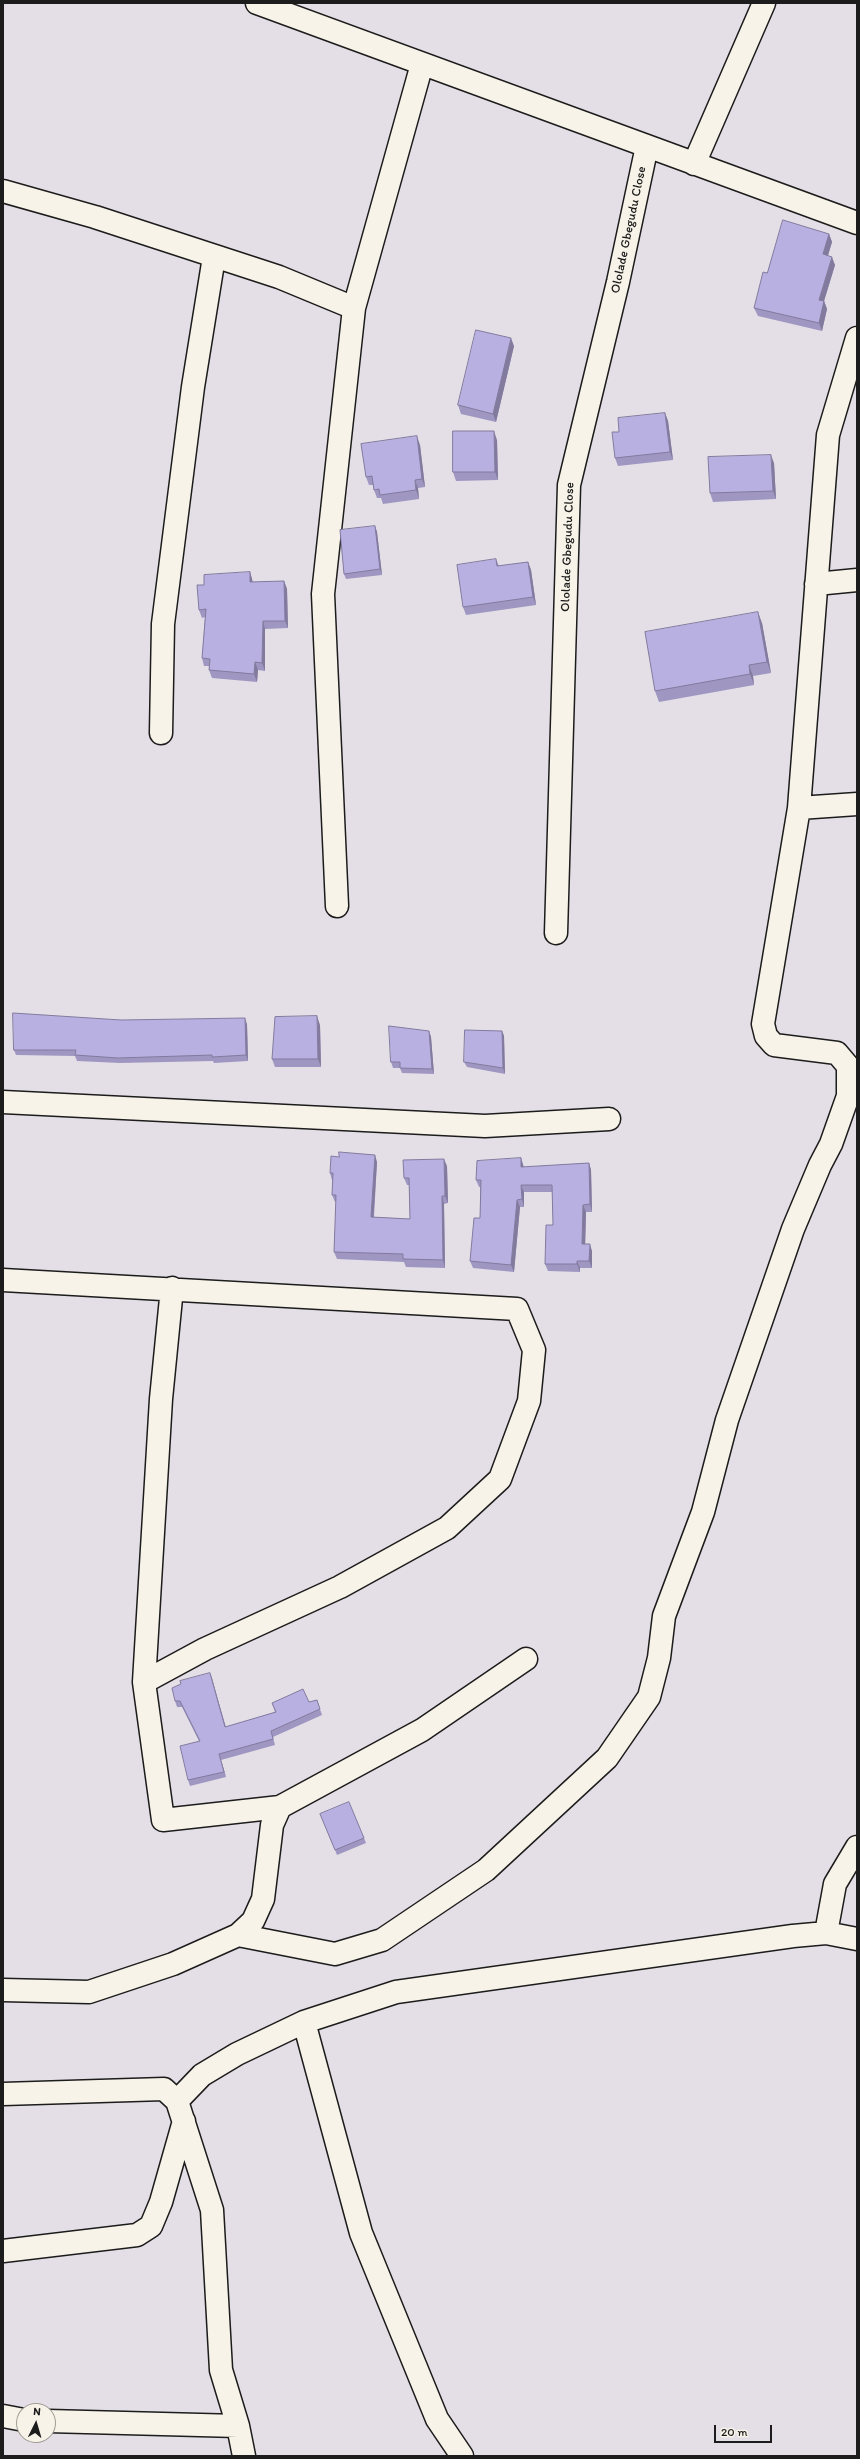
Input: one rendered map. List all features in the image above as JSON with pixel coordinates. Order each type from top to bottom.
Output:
[{"type":"street","points":[[258,3],[694,164],[857,222]]},
{"type":"street","points":[[694,164],[764,3]]},
{"type":"street","points":[[337,906],[323,594],[354,308],[422,64]]},
{"type":"street","name":"Ololade Gbegudu Close","points":[[556,933],[569,485],[620,275],[647,146]]},
{"type":"street","points":[[3,191],[95,217],[214,257],[280,277],[354,308]]},
{"type":"street","points":[[161,733],[163,624],[193,387],[214,257]]},
{"type":"street","points":[[238,1935],[335,1954],[382,1940],[486,1870],[608,1758],[649,1697],[659,1658],[664,1616],[703,1512],[727,1420],[793,1229],[820,1164],[831,1144],[848,1096],[848,1066],[837,1053],[774,1045],[766,1036],[763,1024],[799,808],[828,435],[857,338]]},
{"type":"street","points":[[816,584],[857,580]]},
{"type":"street","points":[[799,808],[857,804]]},
{"type":"street","points":[[3,1102],[182,1109],[485,1126],[609,1119]]},
{"type":"street","points":[[3,1280],[172,1288],[517,1309],[534,1350],[529,1401],[500,1479],[447,1528],[340,1587],[205,1648],[144,1682]]},
{"type":"street","points":[[172,1288],[161,1399],[144,1682],[163,1820],[280,1807],[422,1730],[526,1660]]},
{"type":"street","points":[[3,1990],[89,1992],[173,1964],[238,1935],[254,1921],[263,1899],[272,1825],[280,1807]]},
{"type":"street","points":[[826,1933],[835,1884],[857,1846]]},
{"type":"street","points":[[3,2251],[137,2235],[151,2226],[161,2202],[180,2111],[202,2075],[237,2054],[304,2022],[396,1992],[826,1933],[857,1939]]},
{"type":"street","points":[[304,2022],[361,2233],[437,2419],[462,2456]]},
{"type":"street","points":[[3,2094],[164,2089],[180,2111],[212,2210],[221,2370],[238,2426],[244,2456]]},
{"type":"street","points":[[3,2416],[16,2418]]},
{"type":"street","points":[[56,2421],[238,2426]]},
{"type":"building","points":[[783,220],[829,234],[823,254],[832,257],[819,300],[824,301],[819,323],[754,308],[763,272],[767,273]]},
{"type":"building","points":[[476,330],[511,338],[493,414],[458,405]]},
{"type":"building","points":[[665,413],[670,452],[615,458],[612,432],[619,432],[618,418]]},
{"type":"building","points":[[453,431],[494,431],[495,472],[453,472]]},
{"type":"building","points":[[417,436],[422,479],[415,480],[416,490],[380,495],[379,489],[374,490],[372,476],[366,477],[361,444]]},
{"type":"building","points":[[771,455],[773,491],[710,493],[708,457]]},
{"type":"building","points":[[375,526],[380,569],[344,574],[340,530]]},
{"type":"building","points":[[496,559],[497,566],[528,562],[533,597],[463,607],[457,565]]},
{"type":"building","points":[[250,572],[250,582],[284,581],[285,621],[263,621],[262,663],[255,662],[254,674],[209,670],[210,659],[202,658],[206,609],[199,610],[197,585],[204,585],[204,575]]},
{"type":"building","points":[[758,612],[767,662],[749,665],[750,674],[655,691],[645,632]]},
{"type":"building","points":[[13,1013],[121,1020],[245,1018],[246,1055],[212,1057],[212,1055],[118,1058],[75,1055],[76,1050],[14,1050]]},
{"type":"building","points":[[317,1016],[318,1059],[272,1059],[275,1017]]},
{"type":"building","points":[[389,1026],[429,1031],[432,1069],[400,1068],[400,1062],[391,1062]]},
{"type":"building","points":[[465,1030],[502,1031],[503,1068],[464,1062]]},
{"type":"building","points":[[339,1152],[375,1155],[371,1217],[410,1219],[409,1178],[404,1178],[403,1160],[444,1159],[445,1196],[442,1196],[443,1260],[403,1259],[403,1254],[334,1252],[336,1195],[332,1195],[333,1173],[330,1173],[331,1156],[339,1157]]},
{"type":"building","points":[[521,1158],[521,1167],[589,1163],[590,1204],[583,1205],[582,1244],[590,1244],[589,1261],[577,1261],[577,1264],[545,1264],[546,1225],[553,1225],[552,1185],[521,1185],[522,1199],[517,1200],[511,1265],[470,1261],[474,1218],[480,1218],[481,1180],[476,1180],[477,1161]]},
{"type":"building","points":[[210,1673],[225,1727],[276,1712],[272,1703],[303,1689],[309,1702],[317,1700],[320,1709],[271,1731],[273,1739],[219,1754],[224,1772],[188,1780],[180,1746],[200,1741],[180,1701],[175,1701],[172,1688],[181,1684],[180,1681]]},
{"type":"building","points":[[349,1802],[364,1838],[335,1850],[320,1814]]}]
